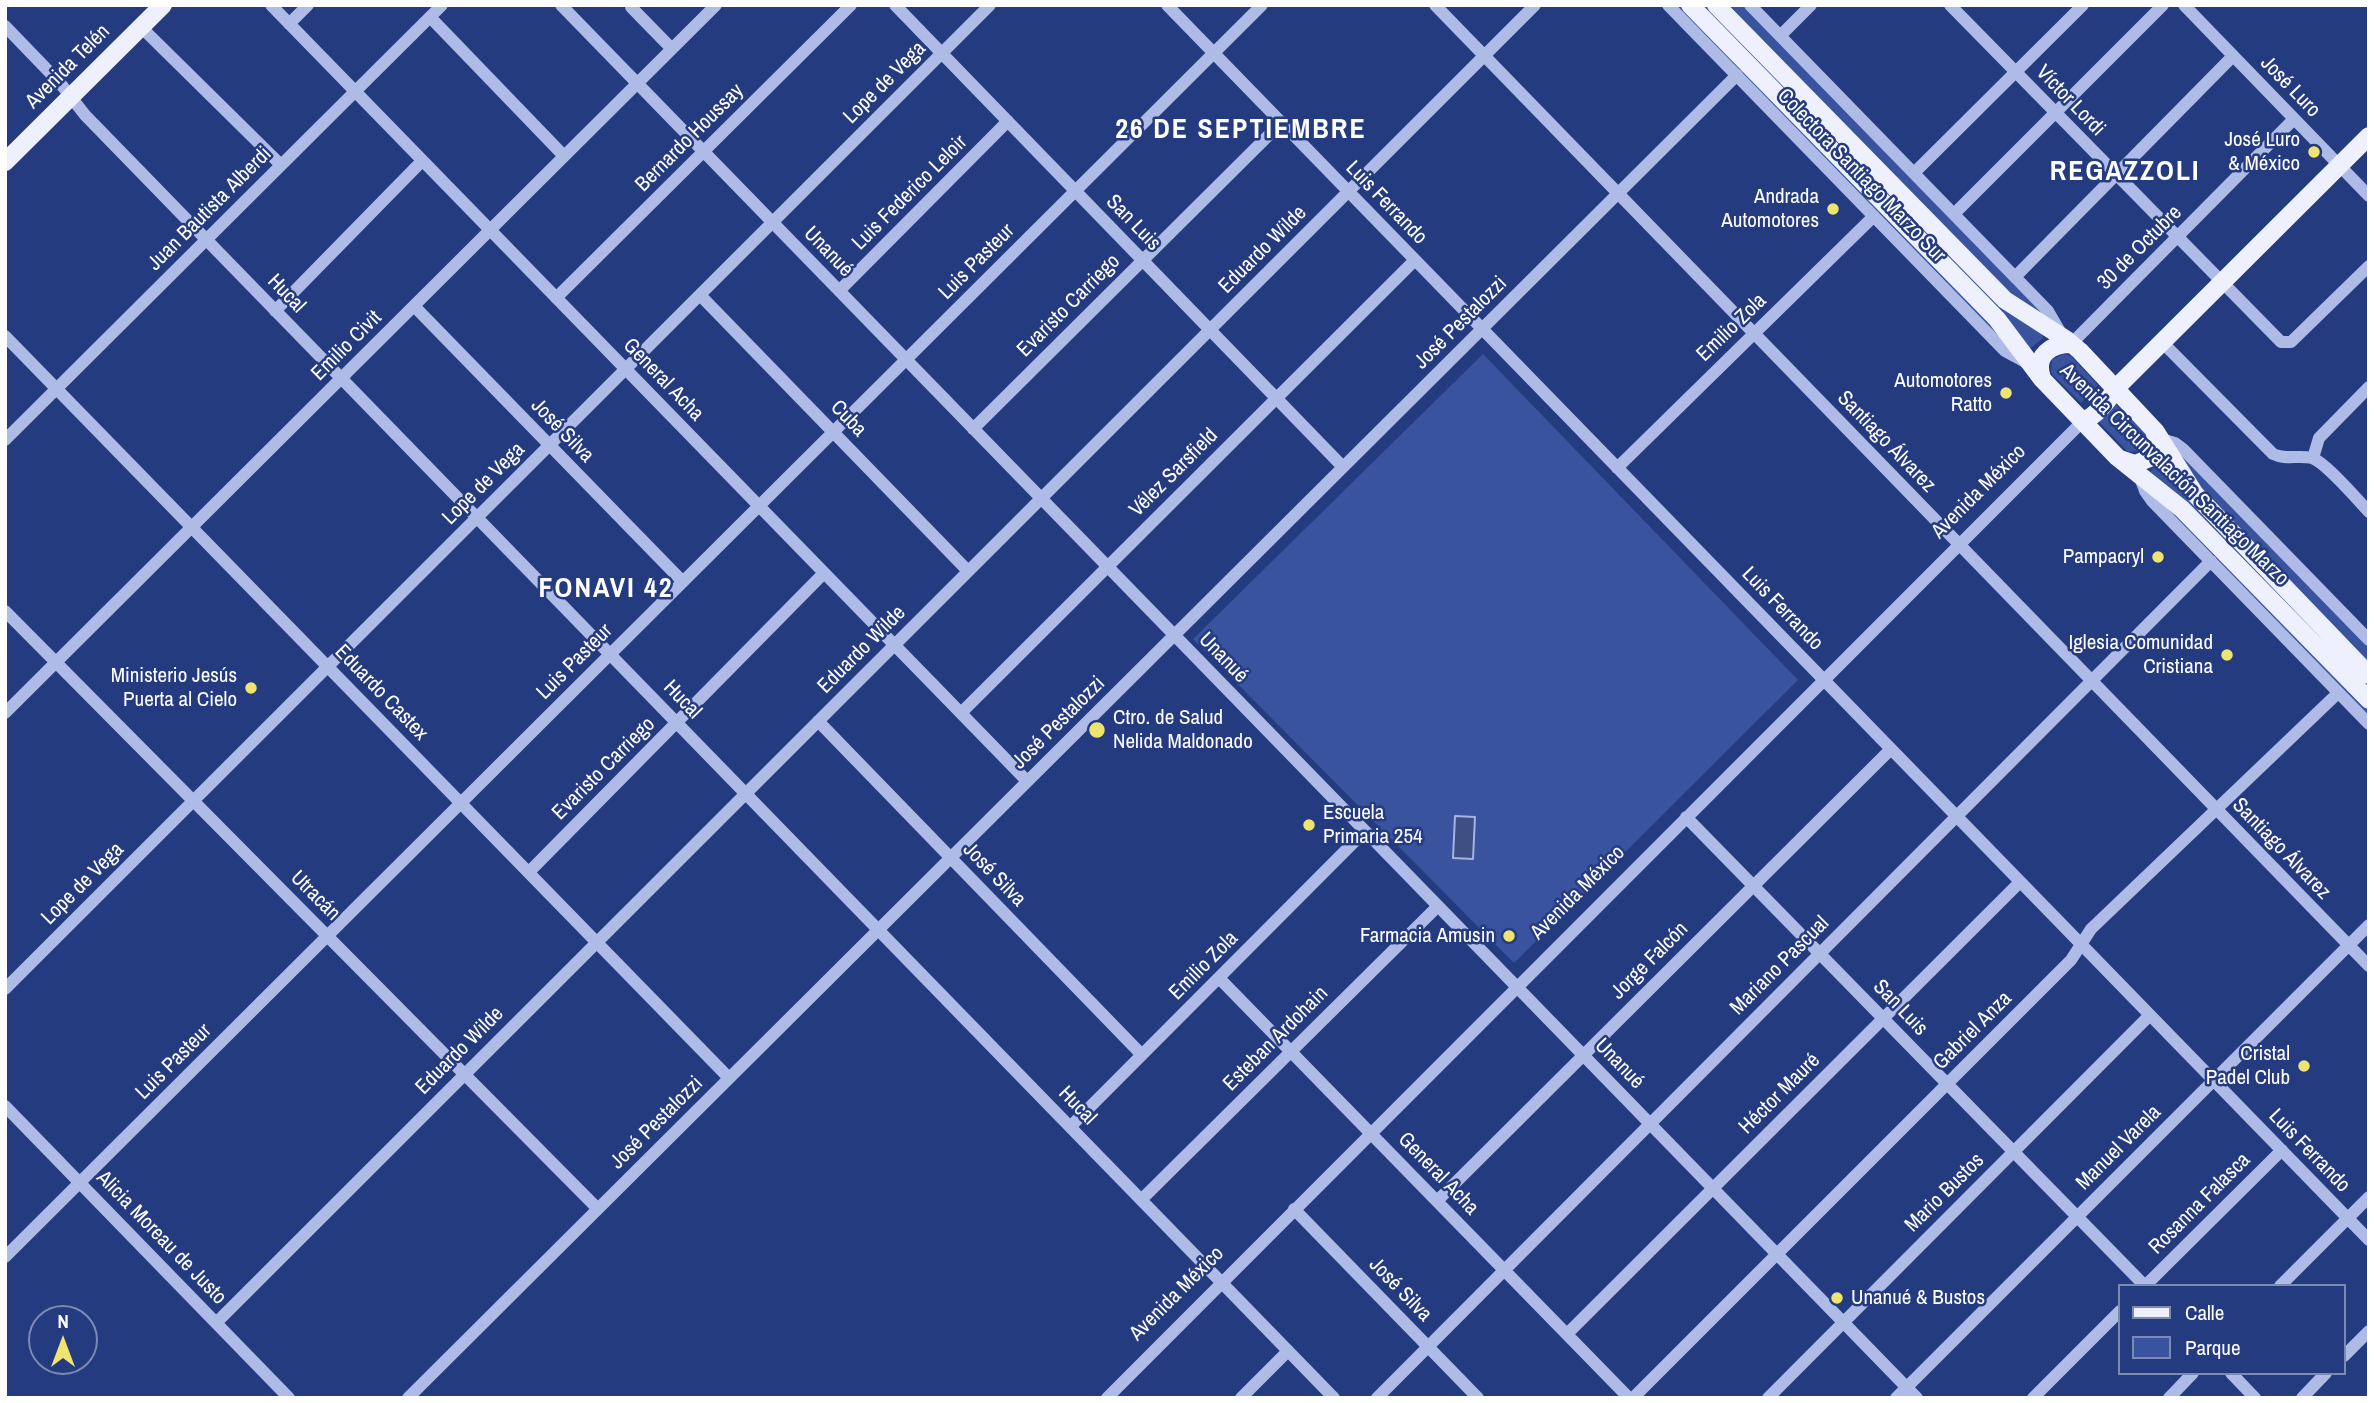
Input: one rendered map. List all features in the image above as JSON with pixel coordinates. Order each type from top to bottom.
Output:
[{"type":"main road","name":"Avenida Telén","points":[[5,162],[163,5]]},
{"type":"main road","name":"Avenida Circunvalación Santiago Marzo","points":[[1690,5],[1997,318],[2046,383],[2117,457],[2182,509],[2369,700]]},
{"type":"main road","name":"Avenida Circunvalación Santiago Marzo","points":[[1716,5],[2005,300],[2067,341],[2116,389],[2156,432],[2195,494],[2369,675]]},
{"type":"main road","points":[[1725,5],[1765,56]]},
{"type":"main road","name":"Avenida México","points":[[2082,421],[2087,406],[2102,391],[2116,389],[2369,136]]},
{"type":"main road","points":[[2046,383],[2039,369],[2044,354],[2053,346],[2067,341]]},
{"type":"main road","points":[[2117,457],[2131,464],[2139,464],[2150,458],[2156,447],[2156,432]]},
{"type":"street","name":"General Acha","points":[[271,5],[1027,781]]},
{"type":"street","points":[[289,24],[308,5]]},
{"type":"street","name":"Juan Bautista Alberdi","points":[[5,440],[442,5]]},
{"type":"street","name":"Unanué","points":[[561,5],[1917,1398]]},
{"type":"street","points":[[632,5],[672,49]]},
{"type":"street","name":"Emilio Civit","points":[[5,713],[716,5]]},
{"type":"street","name":"Bernardo Houssay","points":[[556,298],[851,5]]},
{"type":"street","name":"San Luis","points":[[895,5],[1343,467]]},
{"type":"street","name":"Lope de Vega","points":[[5,989],[990,5]]},
{"type":"street","name":"Luis Ferrando","points":[[1167,5],[2369,1240]]},
{"type":"street","name":"Luis Pasteur","points":[[5,1257],[1262,5]]},
{"type":"street","name":"Santiago Álvarez","points":[[1434,5],[2369,967]]},
{"type":"street","name":"Eduardo Wilde","points":[[216,1323],[1535,5]]},
{"type":"street","name":"Colectora Santiago Marzo Sur","points":[[1668,5],[2006,351],[2033,366]]},
{"type":"street","name":"Colectora Santiago Marzo Sur","points":[[1750,5],[2053,317],[2067,341]]},
{"type":"street","points":[[1780,36],[1811,5]]},
{"type":"street","name":"Víctor Lordi","points":[[1950,5],[2279,340],[2286,344],[2293,341],[2369,267]]},
{"type":"street","points":[[1914,173],[2083,5]]},
{"type":"street","points":[[1954,214],[2162,5]]},
{"type":"street","name":"José Luro","points":[[2184,5],[2369,196]]},
{"type":"street","points":[[430,17],[564,156]]},
{"type":"street","name":"Hucal","points":[[5,26],[60,83],[85,115],[206,240],[1334,1398]]},
{"type":"street","points":[[141,27],[281,165]]},
{"type":"street","points":[[2015,277],[2233,56]]},
{"type":"street","name":"José Pestalozzi","points":[[408,1398],[1737,75]]},
{"type":"street","name":"30 de Octubre","points":[[2067,341],[2177,237],[2294,119]]},
{"type":"street","name":"Luis Federico Leloir","points":[[839,291],[1008,121]]},
{"type":"street","name":"Evaristo Carriego","points":[[973,429],[1281,122]]},
{"type":"street","points":[[275,311],[422,161]]},
{"type":"street","name":"Emilio Zola","points":[[1617,468],[1874,216]]},
{"type":"street","name":"Vélez Sarsfield","points":[[961,713],[1415,260]]},
{"type":"street","name":"Cuba","points":[[700,295],[968,571]]},
{"type":"street","name":"José Silva","points":[[414,306],[683,582]]},
{"type":"street","name":"Eduardo Castex","points":[[5,336],[729,1078]]},
{"type":"street","points":[[2162,342],[2273,454],[2313,458],[2366,505]]},
{"type":"street","points":[[2313,458],[2319,438],[2369,387]]},
{"type":"street","name":"Avenida México","points":[[1107,1398],[2082,421]]},
{"type":"street","points":[[2156,432],[2183,449],[2367,633]]},
{"type":"street","points":[[2139,474],[2152,501],[2369,724]]},
{"type":"street","name":"Mariano Pascual","points":[[1377,1398],[2211,561]]},
{"type":"street","name":"Evaristo Carriego","points":[[529,873],[824,573]]},
{"type":"street","name":"Utracán","points":[[5,611],[598,1209]]},
{"type":"street","name":"Gabriel Anza","points":[[1631,1398],[2071,960],[2091,929],[2339,693]]},
{"type":"street","name":"José Silva","points":[[818,721],[1142,1055]]},
{"type":"street","name":"Jorge Falcón","points":[[1437,1201],[1891,749]]},
{"type":"street","name":"San Luis","points":[[1686,817],[2143,1284]]},
{"type":"street","name":"Emilio Zola","points":[[1070,1127],[1365,831]]},
{"type":"street","name":"Héctor Mauré","points":[[1567,1334],[2020,882]]},
{"type":"street","name":"Esteban Ardohain","points":[[1141,1200],[1438,906]]},
{"type":"street","name":"Manuel Varela","points":[[1896,1398],[2369,925]]},
{"type":"street","name":"General Acha","points":[[1219,978],[1631,1398]]},
{"type":"street","name":"Mario Bustos","points":[[1768,1398],[2150,1015]]},
{"type":"street","name":"Alicia Moreau de Justo","points":[[5,1106],[289,1398]]},
{"type":"street","name":"Rosanna Falasca","points":[[2147,1284],[2282,1150]]},
{"type":"street","points":[[2282,1284],[2369,1197]]},
{"type":"street","name":"José Silva","points":[[1294,1209],[1478,1398]]},
{"type":"street","points":[[2032,1398],[2118,1313]]},
{"type":"street","points":[[2346,1354],[2369,1331]]},
{"type":"street","points":[[1241,1398],[1288,1351]]},
{"type":"street","points":[[2169,1398],[2191,1375]]},
{"type":"street","points":[[2233,1375],[2255,1398]]},
{"type":"street","points":[[2302,1398],[2324,1375]]},
{"type":"green space","points":[[1673,5],[1682,5],[1988,317],[2012,350]]},
{"type":"green space","points":[[1698,5],[1708,5],[2042,334],[2043,338],[2030,349]]},
{"type":"green space","points":[[1730,5],[1744,5],[2048,317],[2021,305],[1769,53]]},
{"type":"green space","points":[[1483,354],[1798,680],[1514,963],[1193,639]]},
{"type":"green space","points":[[2064,354],[2071,356],[2098,385],[2081,403],[2051,373],[2052,359]]},
{"type":"green space","points":[[2115,403],[2145,433],[2148,442],[2142,451],[2128,452],[2098,421]]},
{"type":"green space","points":[[2176,450],[2369,647],[2369,667],[2203,496]]},
{"type":"green space","points":[[2163,459],[2369,682],[2369,692],[2151,474],[2151,470]]},
{"type":"green space","points":[[2154,497],[2185,519],[2369,709],[2369,717]]},
{"type":"shaded area","points":[[1455,816],[1475,817],[1473,859],[1453,858]]},
{"type":"place","name":"José Luro & México","points":[[2314,152]]},
{"type":"place","name":"Andrada Automotores","points":[[1833,209]]},
{"type":"place","name":"Automotores Ratto","points":[[2006,393]]},
{"type":"place","name":"Pampacryl","points":[[2158,557]]},
{"type":"place","name":"Iglesia Comunidad Cristiana","points":[[2227,655]]},
{"type":"place","name":"Ministerio Jesús Puerta al Cielo","points":[[251,688]]},
{"type":"place","name":"Ctro. de Salud Nelida Maldonado","points":[[1097,730]]},
{"type":"place","name":"Escuela Primaria 254","points":[[1309,825]]},
{"type":"place","name":"Farmacia Amusin","points":[[1509,936]]},
{"type":"place","name":"Cristal Padel Club","points":[[2304,1066]]},
{"type":"place","name":"Unanué & Bustos","points":[[1837,1298]]},
{"type":"district","name":"26 DE SEPTIEMBRE","points":[[1241,130]]},
{"type":"district","name":"REGAZZOLI","points":[[2125,172]]},
{"type":"district","name":"FONAVI 42","points":[[606,589]]}]
